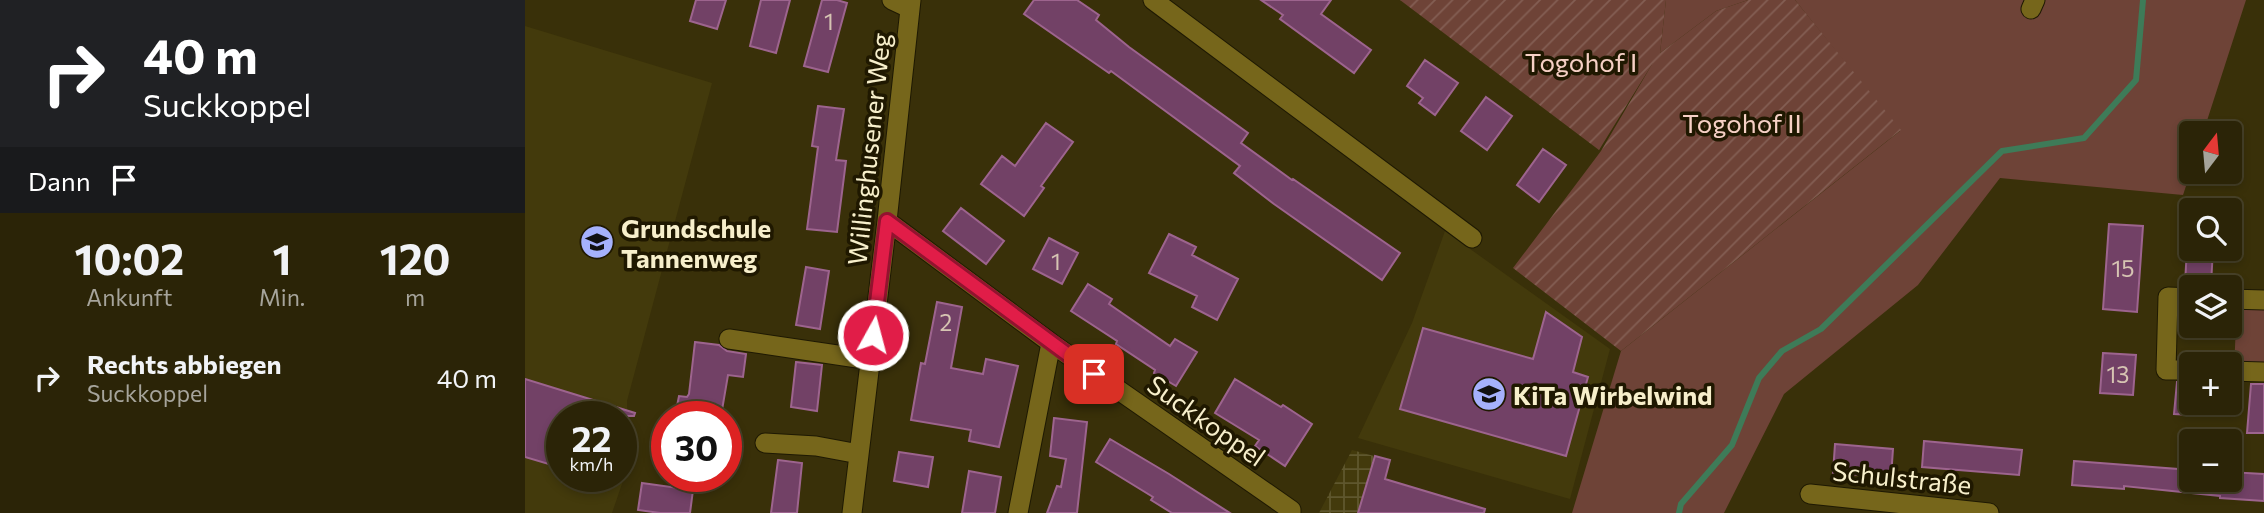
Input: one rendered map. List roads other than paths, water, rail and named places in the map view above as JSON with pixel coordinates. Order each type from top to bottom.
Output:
[{"type":"street","points":[[1153,0],[1472,238]]},
{"type":"street","name":"Willinghusener Weg","points":[[852,513],[887,221],[904,3]]},
{"type":"street","name":"Suckkoppel","points":[[887,221],[1051,343],[1291,510],[1291,513]]},
{"type":"street","points":[[2179,297],[2168,297],[2167,370],[2179,370]]},
{"type":"street","points":[[2242,299],[2264,300]]},
{"type":"street","points":[[729,339],[870,360]]},
{"type":"street","points":[[1018,513],[1051,343]]},
{"type":"street","points":[[2242,371],[2264,372]]},
{"type":"street","points":[[765,443],[816,446],[859,454]]},
{"type":"street","name":"Schulstraße","points":[[1810,494],[1989,513]]},
{"type":"waterway","points":[[1679,513],[1681,504],[1732,445],[1759,378],[1782,351],[1821,329],[2002,151],[2084,138],[2136,80],[2143,0]]},
{"type":"place","name":"Grundschule Tannenweg","points":[[597,242]]},
{"type":"place","name":"KiTa Wirbelwind","points":[[1489,394]]},
{"type":"park label","name":"Togohof I","points":[[1581,61]]},
{"type":"park label","name":"Togohof II","points":[[1742,122]]}]
